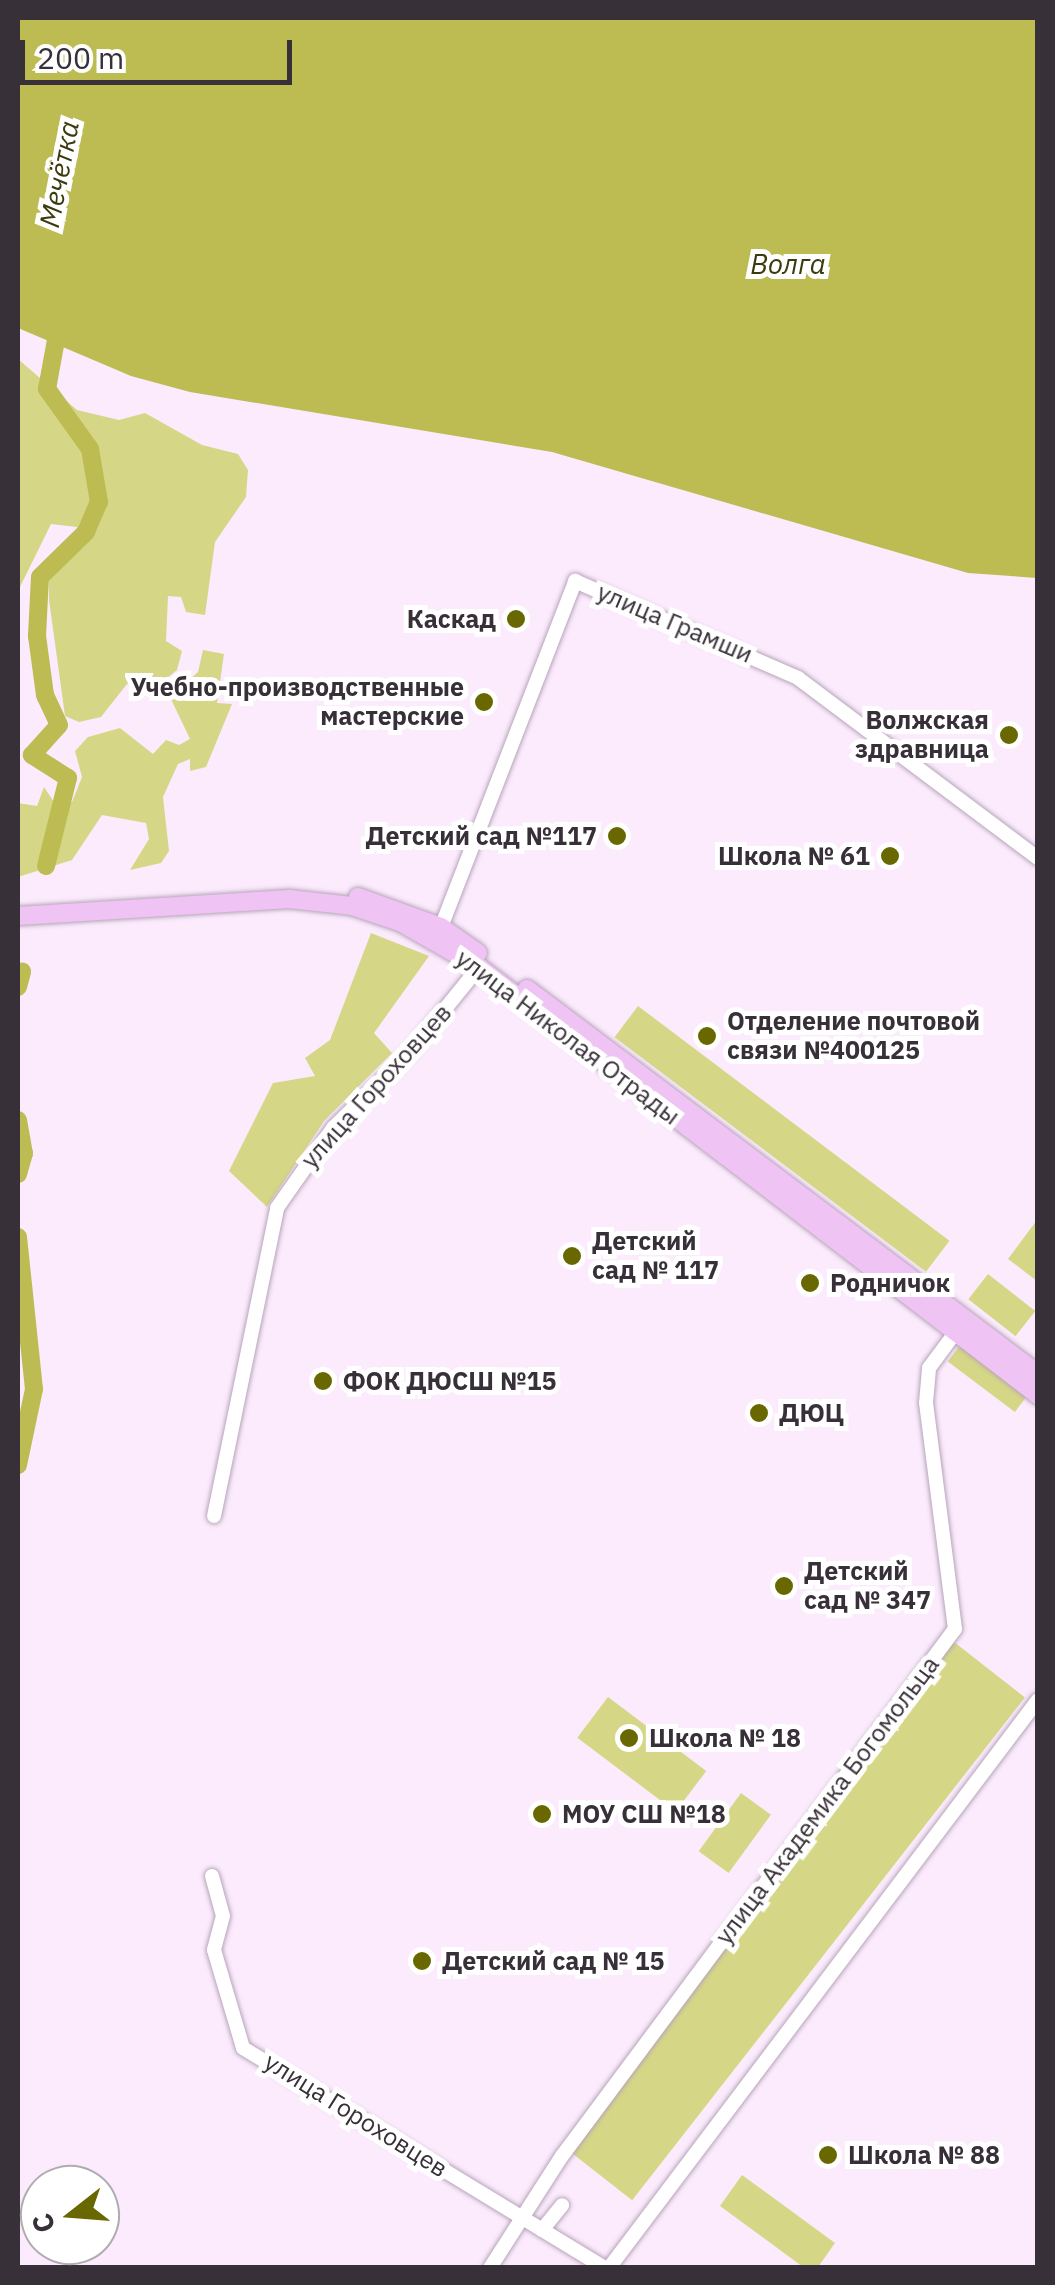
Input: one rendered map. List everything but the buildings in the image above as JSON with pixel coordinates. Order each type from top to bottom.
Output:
[{"type":"main road","name":"улица Николая Отрады","points":[[18,914],[322,891],[382,902],[438,934],[1038,1374]]},
{"type":"main road","name":"улица Николая Отрады","points":[[18,914],[289,899],[352,906],[438,934],[1038,1394]]},
{"type":"street","name":"улица Грамши","points":[[438,934],[576,581],[798,678],[1038,858]]},
{"type":"street","name":"улица Гороховцев","points":[[214,1516],[261,1264],[293,1180],[480,967]]},
{"type":"street","name":"улица Академика Богомольца","points":[[490,2268],[516,2219],[955,1629],[926,1403],[929,1368],[955,1333]]},
{"type":"street","points":[[607,2268],[1038,1700]]},
{"type":"street","name":"улица Гороховцев","points":[[212,1876],[223,1916],[214,1950],[243,2048],[384,2129],[516,2219],[607,2268]]},
{"type":"street","points":[[542,2230],[562,2205]]},
{"type":"green space","points":[[18,359],[77,410],[119,420],[145,413],[202,445],[238,454],[248,470],[246,497],[215,542],[205,615],[186,612],[181,597],[168,596],[166,641],[182,651],[177,670],[151,691],[127,684],[101,717],[79,722],[65,716],[49,600],[49,577],[84,544],[77,527],[51,524],[18,591]]},
{"type":"green space","points":[[203,650],[224,654],[217,703],[232,704],[206,767],[190,771],[190,759],[178,764],[163,797],[169,851],[161,863],[130,870],[149,839],[146,823],[102,815],[72,860],[18,877],[18,803],[37,806],[44,787],[54,802],[72,802],[82,777],[75,751],[88,737],[120,728],[153,754],[166,740],[179,745],[190,739],[170,697],[198,672]]},
{"type":"green space","points":[[371,933],[429,956],[374,1033],[392,1053],[324,1121],[267,1207],[229,1171],[273,1083],[315,1076],[305,1058],[330,1040]]},
{"type":"green space","points":[[638,1006],[949,1241],[926,1272],[615,1037]]},
{"type":"green space","points":[[1037,1220],[1037,1281],[1008,1259]]},
{"type":"green space","points":[[988,1274],[1035,1311],[1016,1336],[968,1299]]},
{"type":"green space","points":[[961,1344],[1028,1395],[1015,1412],[948,1362]]},
{"type":"green space","points":[[954,1642],[1025,1697],[632,2200],[561,2145]]},
{"type":"green space","points":[[608,1697],[706,1771],[676,1812],[577,1738]]},
{"type":"green space","points":[[741,1793],[771,1815],[729,1873],[699,1851]]},
{"type":"green space","points":[[742,2175],[835,2243],[818,2267],[803,2267],[720,2206]]},
{"type":"water","name":"Волга","points":[[18,18],[1037,18],[1037,578],[968,573],[552,452],[190,392],[131,376],[18,328]]},
{"type":"waterway","name":"Мечётка","points":[[46,866],[68,778],[32,755],[59,725],[45,695],[37,636],[40,577],[86,532],[99,502],[90,449],[47,389],[60,318]]},
{"type":"waterway","name":"Мечётка","points":[[18,987],[22,972]]},
{"type":"waterway","name":"Мечётка","points":[[18,1120],[24,1153],[18,1174]]},
{"type":"waterway","name":"Мечётка","points":[[18,1237],[34,1389],[18,1465]]},
{"type":"place","name":"Каскад","points":[[516,619]]},
{"type":"place","name":"Учебно-производственные мастерские","points":[[484,702]]},
{"type":"place","name":"Волжская здравница","points":[[1009,735]]},
{"type":"place","name":"Детский сад №117","points":[[617,836]]},
{"type":"place","name":"Школа № 61","points":[[890,856]]},
{"type":"place","name":"Отделение почтовой связи №400125","points":[[707,1036]]},
{"type":"place","name":"Детский сад № 117","points":[[572,1256]]},
{"type":"place","name":"Родничок","points":[[810,1283]]},
{"type":"place","name":"ФОК ДЮСШ №15","points":[[323,1381]]},
{"type":"place","name":"ДЮЦ","points":[[759,1413]]},
{"type":"place","name":"Детский сад № 347","points":[[784,1586]]},
{"type":"place","name":"Школа № 18","points":[[629,1738]]},
{"type":"place","name":"МОУ СШ №18","points":[[542,1814]]},
{"type":"place","name":"Детский сад № 15","points":[[422,1961]]},
{"type":"place","name":"Школа № 88","points":[[828,2155]]}]
